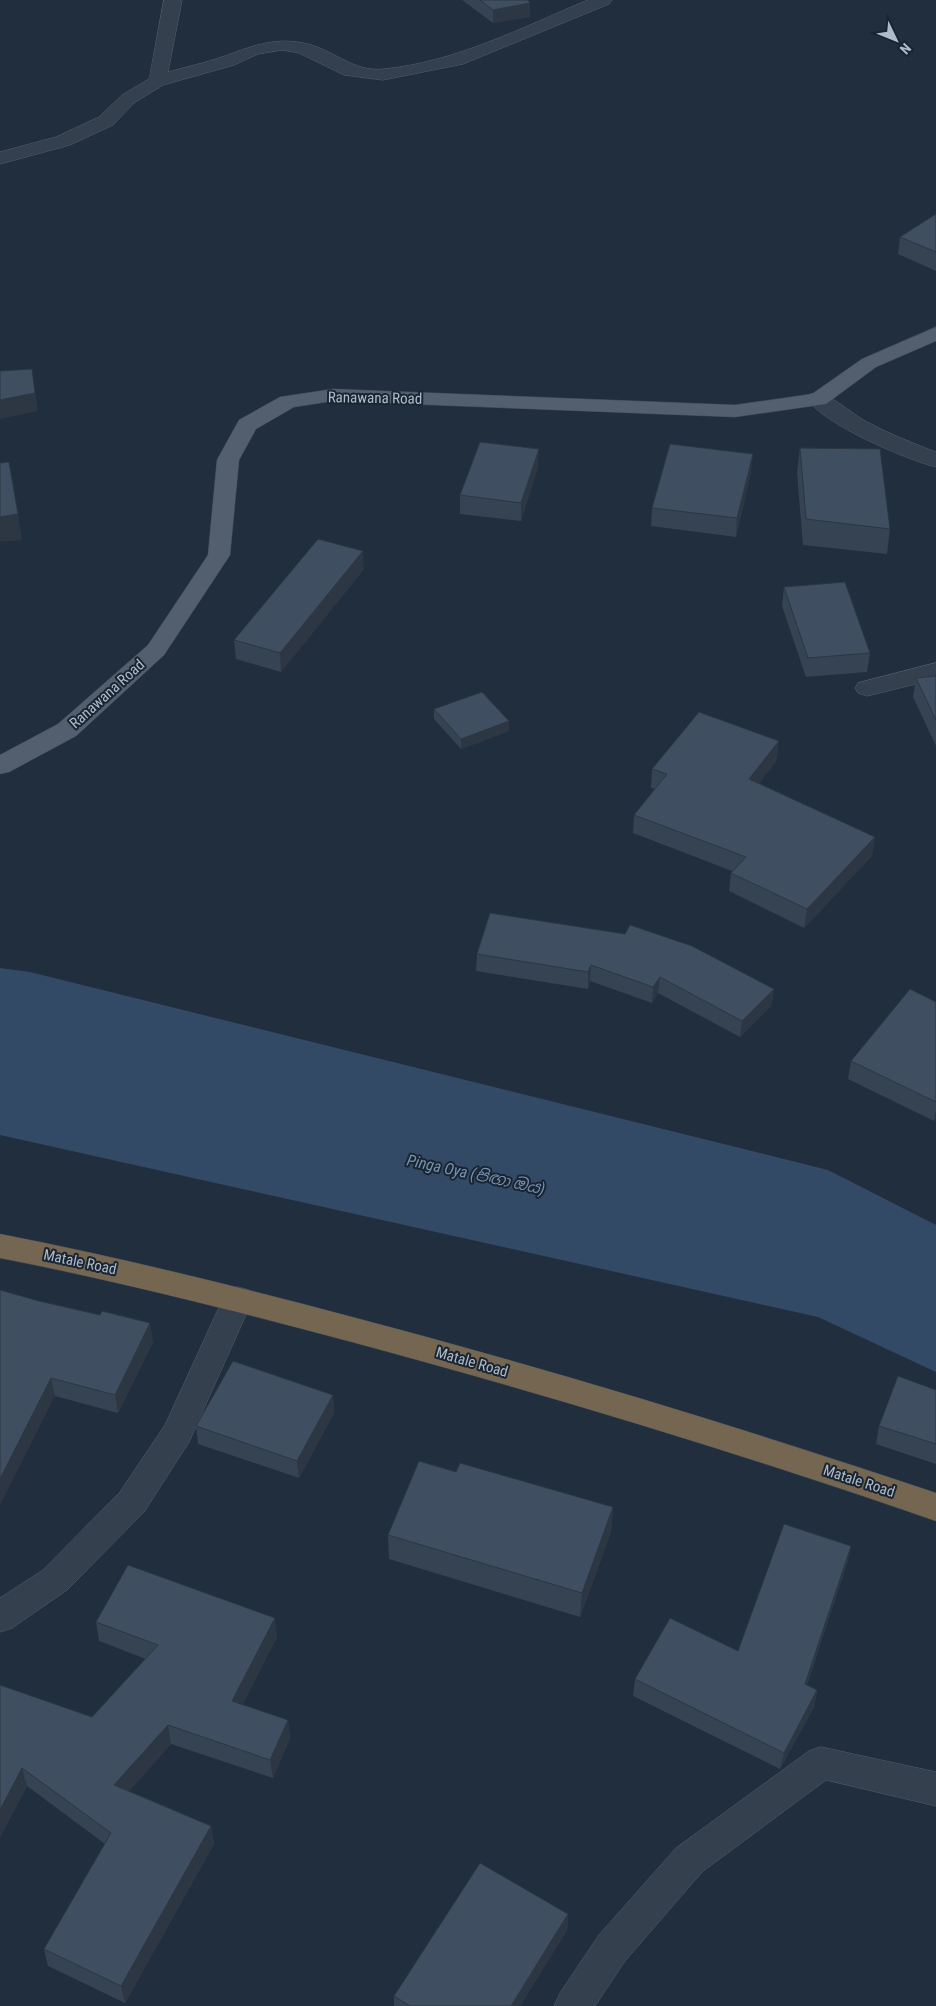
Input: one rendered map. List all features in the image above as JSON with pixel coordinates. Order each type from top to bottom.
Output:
[{"type":"highway","name":"Matale Road","points":[[0,1246],[85,1261],[238,1299],[585,1394],[936,1507]]},
{"type":"main road","name":"Ranawana Road","points":[[0,766],[67,730],[156,650],[219,555],[228,460],[247,425],[288,402],[333,395],[736,411],[818,399],[869,363],[936,333]]},
{"type":"street","points":[[157,81],[172,0]]},
{"type":"street","points":[[0,158],[63,140],[106,121],[128,99],[157,81],[228,61],[254,50],[282,45],[303,48],[350,70],[383,75],[457,60],[603,0]]},
{"type":"street","points":[[818,399],[843,419],[891,443],[936,460]]},
{"type":"street","points":[[867,688],[936,671]]},
{"type":"street","points":[[0,1617],[55,1580],[132,1502],[178,1433],[238,1299]]},
{"type":"street","points":[[574,2006],[612,1948],[689,1860],[821,1763],[936,1789]]},
{"type":"water","name":"Pinga Oya (පිඟා ඔය)","points":[[0,968],[30,972],[828,1170],[936,1225],[936,1372],[818,1317],[0,1135]]},
{"type":"building","points":[[480,0],[528,0],[530,3],[493,10]]},
{"type":"building","points":[[936,214],[936,252],[900,237]]},
{"type":"building","points":[[32,369],[35,393],[0,400],[0,371]]},
{"type":"building","points":[[480,442],[539,449],[521,503],[460,495]]},
{"type":"building","points":[[670,444],[753,454],[737,518],[652,508]]},
{"type":"building","points":[[800,448],[880,449],[890,529],[806,519]]},
{"type":"building","points":[[9,462],[18,514],[0,517],[0,463]]},
{"type":"building","points":[[318,539],[363,551],[280,653],[234,640]]},
{"type":"building","points":[[845,582],[870,653],[808,658],[784,587]]},
{"type":"building","points":[[936,676],[936,720],[916,678]]},
{"type":"building","points":[[482,692],[509,721],[461,739],[434,709]]},
{"type":"building","points":[[699,712],[779,741],[749,779],[875,837],[807,909],[731,873],[746,857],[634,815],[667,774],[652,769]]},
{"type":"building","points":[[490,913],[625,934],[630,925],[692,946],[774,989],[742,1021],[660,977],[653,987],[591,965],[588,972],[477,954]]},
{"type":"building","points":[[910,989],[936,1002],[936,1102],[851,1061]]},
{"type":"building","points":[[0,1290],[100,1315],[102,1311],[150,1323],[115,1395],[51,1378],[0,1479]]},
{"type":"building","points":[[233,1361],[333,1395],[297,1461],[196,1426]]},
{"type":"building","points":[[898,1376],[936,1390],[936,1444],[879,1426]]},
{"type":"building","points":[[419,1461],[456,1472],[460,1463],[613,1507],[582,1593],[388,1535]]},
{"type":"building","points":[[784,1524],[851,1546],[805,1684],[817,1690],[784,1753],[635,1679],[670,1618],[738,1651]]},
{"type":"building","points":[[128,1565],[275,1618],[232,1701],[288,1720],[270,1760],[168,1725],[114,1785],[211,1826],[121,1986],[44,1949],[111,1833],[22,1768],[0,1810],[0,1685],[92,1717],[158,1645],[96,1622]]},
{"type":"building","points":[[480,1863],[568,1914],[511,2006],[410,2006],[394,1996]]}]
